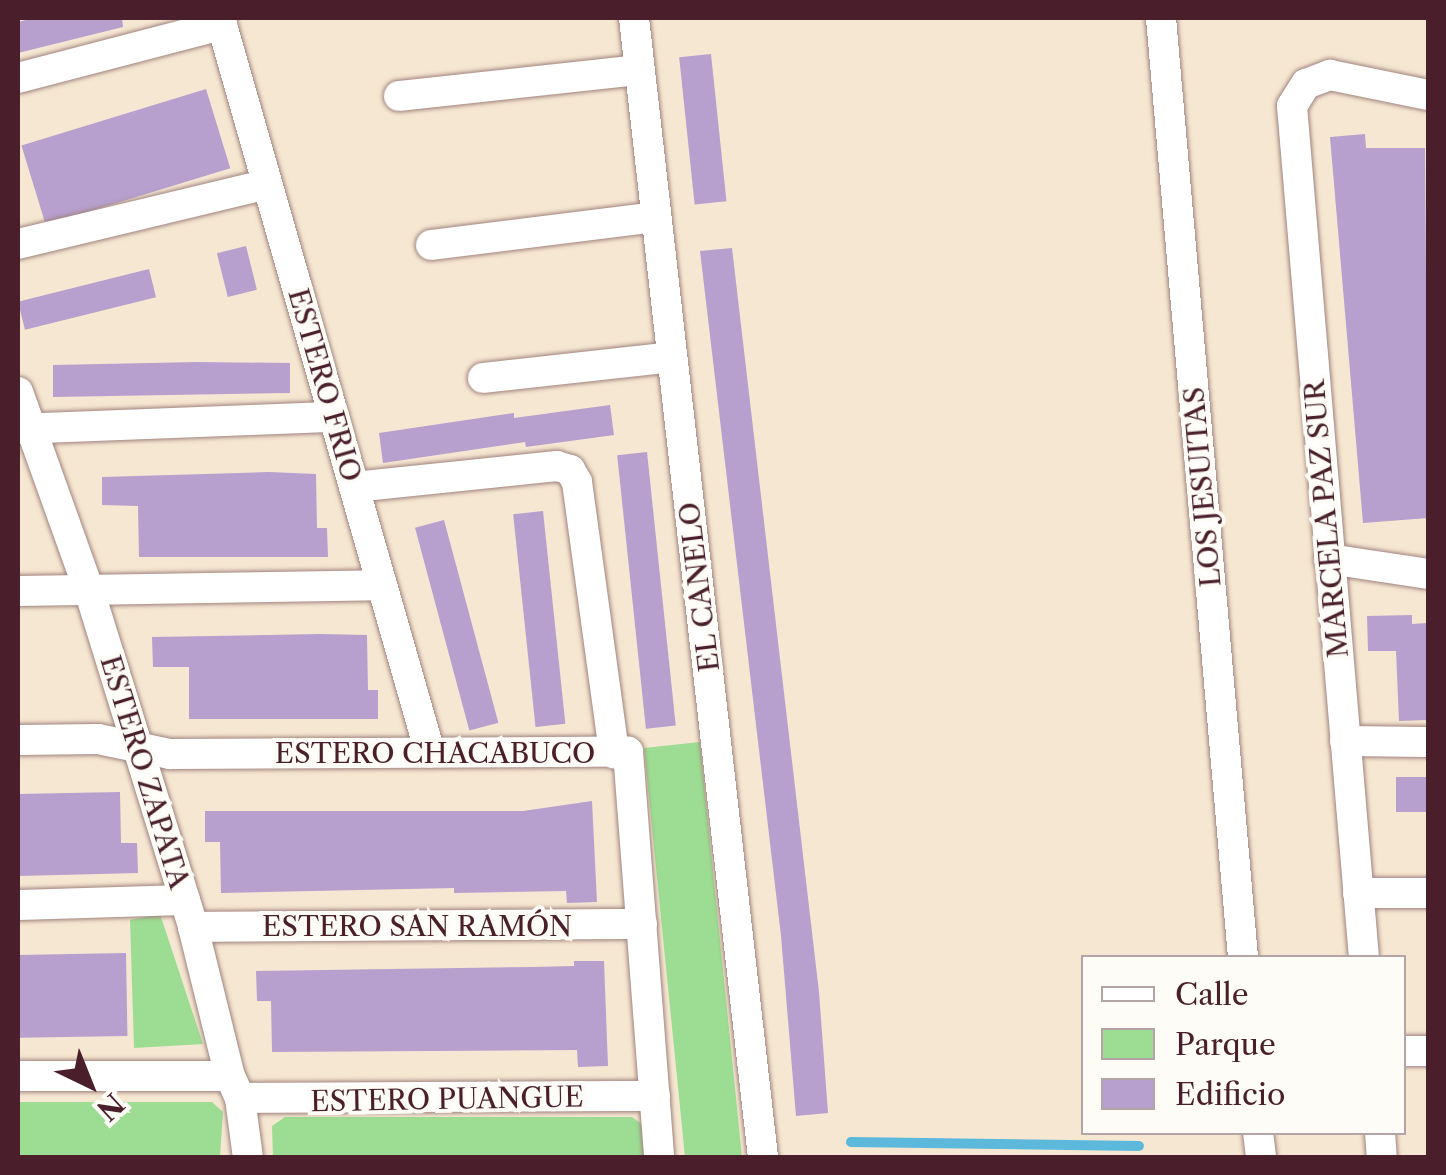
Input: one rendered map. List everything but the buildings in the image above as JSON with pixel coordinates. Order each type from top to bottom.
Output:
[{"type":"street","name":"EL CANELO","points":[[634,18],[763,1158]]},
{"type":"street","name":"LOS JESUITAS","points":[[1161,18],[1243,955]]},
{"type":"street","points":[[18,78],[221,21]]},
{"type":"street","name":"ESTERO FRIO","points":[[221,21],[430,753]]},
{"type":"street","points":[[399,96],[639,70]]},
{"type":"street","name":"MARCELA PAZ SUR","points":[[1364,955],[1292,106],[1306,84],[1330,75],[1428,95]]},
{"type":"street","points":[[18,244],[268,184]]},
{"type":"street","points":[[431,245],[656,217]]},
{"type":"street","points":[[483,378],[672,356]]},
{"type":"street","name":"ESTERO ZAPATA","points":[[18,392],[25,429],[89,590],[189,914],[235,1087],[248,1158]]},
{"type":"street","points":[[25,429],[334,417]]},
{"type":"street","points":[[354,487],[556,466],[570,470],[577,482],[614,752]]},
{"type":"street","points":[[1330,559],[1428,574]]},
{"type":"street","points":[[18,591],[381,585]]},
{"type":"street","name":"ESTERO CHACABUCO","points":[[18,740],[98,739],[170,754],[628,752],[660,1158]]},
{"type":"street","points":[[1345,741],[1428,742]]},
{"type":"street","points":[[1358,893],[1428,894]]},
{"type":"street","name":"ESTERO SAN RAMÓN","points":[[18,905],[189,914],[642,924]]},
{"type":"street","name":"ESTERO PUANGUE","points":[[18,1076],[235,1087],[655,1096]]},
{"type":"green space","points":[[700,742],[742,1157],[685,1157],[644,748]]},
{"type":"green space","points":[[160,914],[203,1044],[134,1048],[130,920]]},
{"type":"green space","points":[[18,1102],[212,1102],[223,1112],[220,1157],[18,1157]]},
{"type":"green space","points":[[285,1117],[632,1117],[643,1125],[644,1157],[273,1157],[272,1126]]},
{"type":"waterway","points":[[851,1142],[1139,1146]]}]
